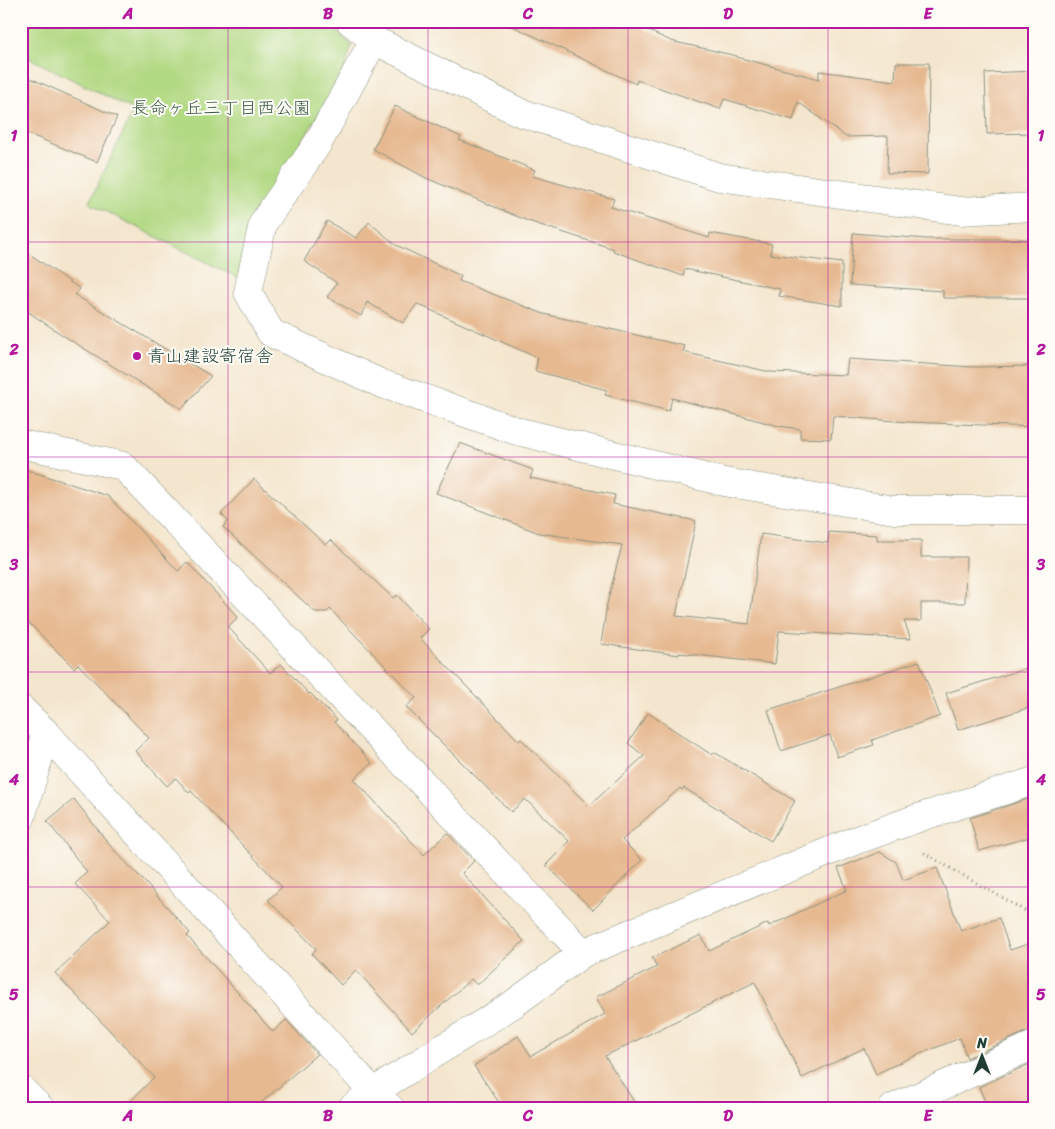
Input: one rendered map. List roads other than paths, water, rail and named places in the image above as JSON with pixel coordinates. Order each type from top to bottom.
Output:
[{"type":"street","points":[[350,21],[374,40],[519,112],[719,178],[961,211],[1034,207]]},
{"type":"street","points":[[374,40],[318,143],[264,223],[248,292],[271,333],[380,383],[517,431],[724,482],[894,510],[1034,510]]},
{"type":"street","points":[[21,444],[123,466],[583,953]]},
{"type":"street","points":[[21,709],[46,733],[372,1102],[512,1005],[583,953],[854,841],[922,816],[1034,781]]},
{"type":"street","points":[[21,818],[46,733]]},
{"type":"street","points":[[893,1108],[1034,1045]]},
{"type":"street","points":[[21,1089],[40,1108]]},
{"type":"place","name":"青山建設寄宿舎","points":[[137,356]]},
{"type":"park label","name":"長命ヶ丘三丁目西公園","points":[[221,108]]}]
